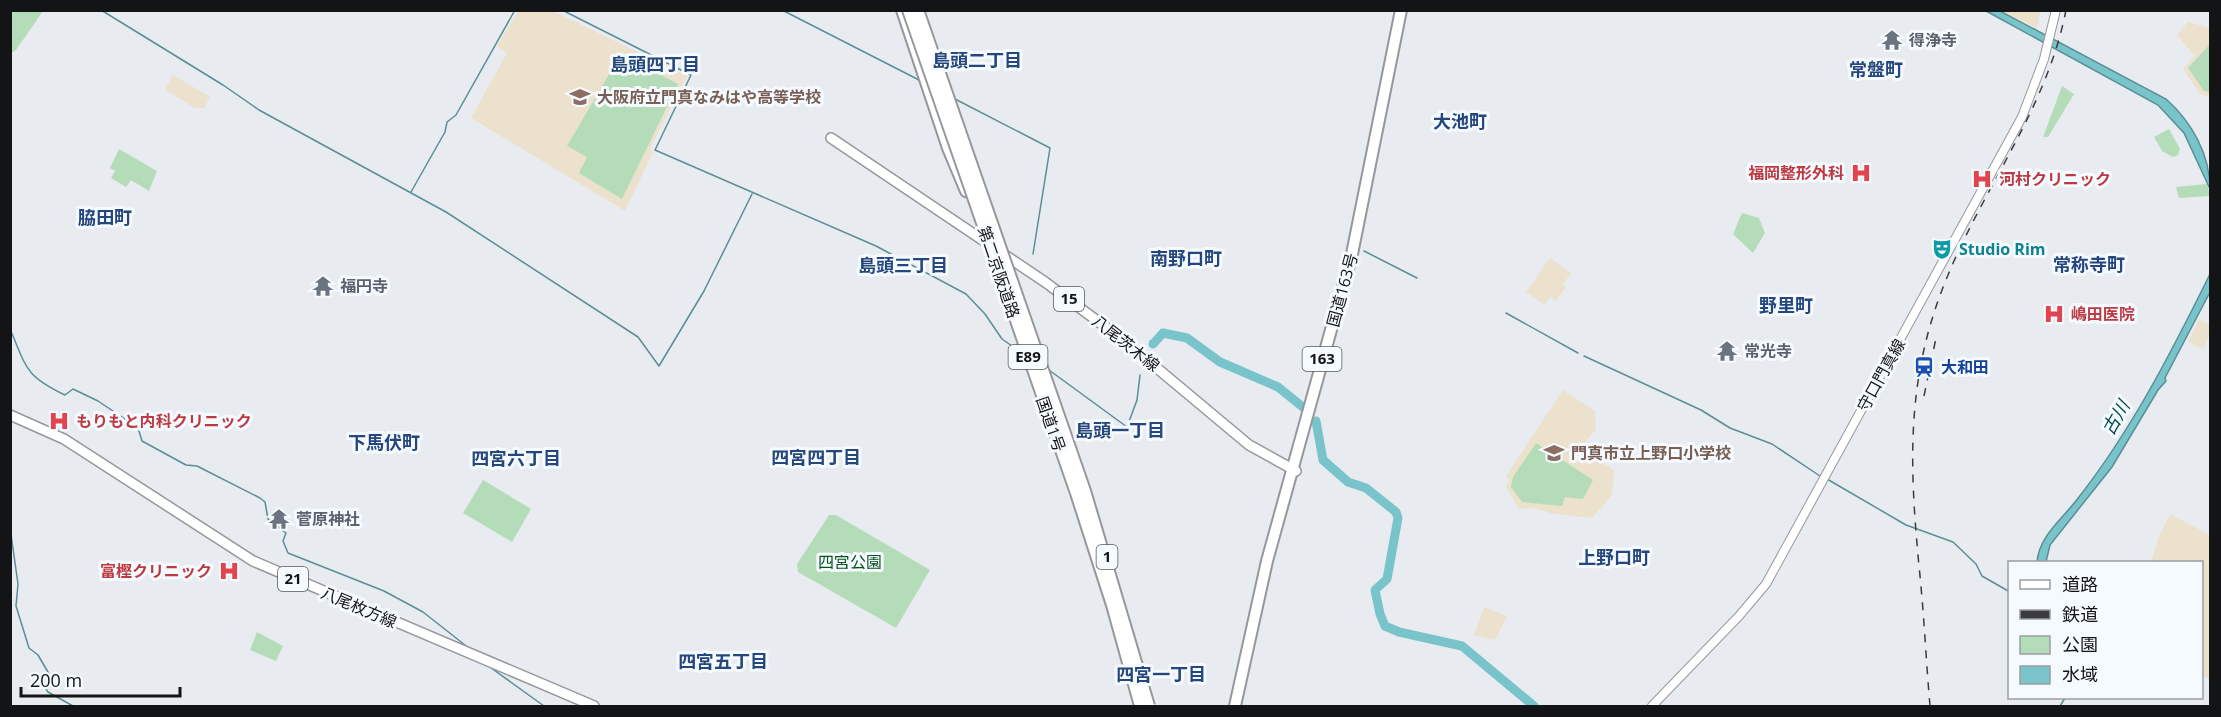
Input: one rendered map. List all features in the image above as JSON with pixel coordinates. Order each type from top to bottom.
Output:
[{"type":"highway","name":"国道1号","points":[[902,10],[949,151],[988,244],[1052,411],[1121,602],[1152,706]]},
{"type":"highway","name":"第二京阪道路","points":[[908,10],[1076,493],[1112,605],[1139,706]]},
{"type":"highway","name":"第二京阪道路","points":[[918,10],[1085,491],[1152,706]]},
{"type":"highway","name":"国道1号","points":[[923,10],[1052,411],[1139,706]]},
{"type":"highway","name":"国道163号","points":[[1240,706],[1253,641],[1295,470],[1352,254],[1401,10]]},
{"type":"highway","name":"国道163号","points":[[1235,706],[1267,561],[1356,256],[1406,10]]},
{"type":"highway","points":[[1121,602],[1143,669],[1152,706]]},
{"type":"main road","name":"守口門真線","points":[[1652,706],[1740,616],[1766,584],[2022,117],[2033,94],[2056,10]]},
{"type":"main road","name":"八尾茨木線","points":[[831,138],[1003,254],[1119,337],[1249,445],[1295,470]]},
{"type":"main road","name":"八尾枚方線","points":[[10,415],[64,440],[253,561],[594,706]]},
{"type":"shaded area","name":"大阪府立門真なみはや高等学校","points":[[518,11],[553,11],[687,76],[650,149],[653,152],[625,211],[471,118],[507,53],[497,46]]},
{"type":"shaded area","points":[[2000,11],[2040,11],[2037,28],[2003,12]]},
{"type":"shaded area","points":[[2188,22],[2210,28],[2210,97],[2200,94],[2183,69],[2195,56],[2177,35]]},
{"type":"shaded area","points":[[173,75],[210,97],[204,108],[195,108],[165,90]]},
{"type":"shaded area","points":[[1550,258],[1571,273],[1563,284],[1566,287],[1556,301],[1550,297],[1545,305],[1526,292]]},
{"type":"shaded area","points":[[2199,319],[2210,325],[2210,335],[2203,349],[2188,342]]},
{"type":"shaded area","name":"門真市立上野口小学校","points":[[1563,390],[1595,411],[1596,429],[1580,449],[1614,470],[1612,495],[1592,518],[1554,514],[1533,508],[1519,509],[1506,487],[1509,480],[1506,476]]},
{"type":"shaded area","points":[[2170,514],[2210,535],[2210,679],[2203,676],[2203,561],[2151,561],[2159,536]]},
{"type":"shaded area","points":[[1484,607],[1507,616],[1495,640],[1474,635]]},
{"type":"green space","points":[[11,10],[43,11],[16,50],[11,53]]},
{"type":"green space","points":[[2210,44],[2210,92],[2204,91],[2188,68]]},
{"type":"green space","points":[[621,54],[678,84],[622,199],[579,173],[587,157],[567,146]]},
{"type":"green space","points":[[2062,86],[2074,94],[2048,137],[2043,137]]},
{"type":"green space","points":[[2169,129],[2180,149],[2178,155],[2173,157],[2162,151],[2154,137]]},
{"type":"green space","points":[[119,149],[157,171],[149,191],[131,180],[126,187],[111,178],[115,171],[110,168]]},
{"type":"green space","points":[[2207,184],[2210,196],[2179,198],[2176,187]]},
{"type":"green space","points":[[1742,213],[1759,218],[1765,233],[1753,253],[1733,234]]},
{"type":"green space","points":[[1536,443],[1593,480],[1583,499],[1565,497],[1562,506],[1522,502],[1511,487],[1513,477]]},
{"type":"green space","points":[[483,480],[531,509],[512,542],[463,513]]},
{"type":"green space","name":"四宮公園","points":[[829,515],[836,515],[930,570],[896,628],[798,572],[797,564]]},
{"type":"green space","points":[[257,632],[283,646],[276,661],[250,650]]},
{"type":"water","points":[[1986,11],[2000,11],[2166,99],[2184,118],[2198,140],[2207,164],[2210,189],[2184,133],[2158,105]]},
{"type":"water","points":[[2210,274],[2210,292],[2165,378],[2166,381],[2158,390],[2112,467],[2050,545],[2046,561],[2037,561],[2046,537],[2095,476],[2132,420],[2165,363]]},
{"type":"waterway","points":[[101,10],[223,85],[259,110],[446,212],[638,337],[659,366],[704,291],[752,194]]},
{"type":"waterway","points":[[411,192],[445,132],[447,122],[456,115],[515,10]]},
{"type":"waterway","points":[[562,10],[691,75],[655,150],[876,246],[966,294],[985,314],[1002,339],[1022,353]]},
{"type":"waterway","points":[[782,10],[921,81]]},
{"type":"waterway","points":[[955,99],[1050,148],[1033,254]]},
{"type":"waterway","points":[[1364,251],[1417,278]]},
{"type":"waterway","points":[[1506,313],[1578,353]]},
{"type":"waterway","points":[[10,329],[28,369],[42,382],[65,395],[73,389],[98,401],[134,425],[142,441],[186,465],[197,466],[260,498],[265,502],[268,519],[286,533],[283,541],[288,553],[384,591],[423,612],[470,649]]},
{"type":"waterway","points":[[1153,344],[1163,333],[1187,338],[1220,362],[1278,387],[1304,408]]},
{"type":"waterway","points":[[1150,341],[1153,344]]},
{"type":"waterway","points":[[1584,356],[1701,410],[1730,428],[1772,444],[1820,476]]},
{"type":"waterway","points":[[1049,370],[1127,427],[1137,400],[1140,375]]},
{"type":"waterway","points":[[1316,421],[1323,460],[1348,482],[1366,488],[1396,512],[1398,518],[1387,579],[1375,590],[1385,626],[1399,632],[1462,646],[1534,706]]},
{"type":"waterway","points":[[1827,479],[1906,525],[1953,542],[1976,564],[1982,576],[2008,591]]},
{"type":"waterway","points":[[10,527],[18,584],[16,606],[29,648],[38,655],[52,679],[46,689],[48,692],[73,706]]},
{"type":"waterway","points":[[487,665],[544,706]]},
{"type":"waterway","points":[[2060,706],[2064,699]]},
{"type":"railway","points":[[1930,706],[1913,490],[1914,419],[1924,348],[1948,275],[2045,80],[2066,10]]},
{"type":"railway","points":[[1924,396],[1936,338]]},
{"type":"place","name":"得浄寺","points":[[1892,40]]},
{"type":"place","name":"大阪府立門真なみはや高等学校","points":[[580,97]]},
{"type":"place","name":"福岡整形外科","points":[[1861,173]]},
{"type":"place","name":"河村クリニック","points":[[1982,179]]},
{"type":"place","name":"Studio Rim","points":[[1942,249]]},
{"type":"place","name":"福円寺","points":[[323,286]]},
{"type":"place","name":"嶋田医院","points":[[2054,314]]},
{"type":"place","name":"常光寺","points":[[1727,351]]},
{"type":"place","name":"大和田","points":[[1924,367]]},
{"type":"place","name":"もりもと内科クリニック","points":[[59,421]]},
{"type":"place","name":"門真市立上野口小学校","points":[[1554,453]]},
{"type":"place","name":"菅原神社","points":[[279,519]]},
{"type":"place","name":"富樫クリニック","points":[[229,571]]},
{"type":"district","name":"島頭二丁目","points":[[977,61]]},
{"type":"district","name":"島頭四丁目","points":[[655,65]]},
{"type":"district","name":"常盤町","points":[[1876,70]]},
{"type":"district","name":"大池町","points":[[1460,122]]},
{"type":"district","name":"脇田町","points":[[105,218]]},
{"type":"district","name":"南野口町","points":[[1186,259]]},
{"type":"district","name":"常称寺町","points":[[2089,265]]},
{"type":"district","name":"島頭三丁目","points":[[903,266]]},
{"type":"district","name":"野里町","points":[[1786,306]]},
{"type":"district","name":"島頭一丁目","points":[[1120,431]]},
{"type":"district","name":"下馬伏町","points":[[384,443]]},
{"type":"district","name":"四宮四丁目","points":[[816,458]]},
{"type":"district","name":"四宮六丁目","points":[[516,459]]},
{"type":"district","name":"上野口町","points":[[1614,558]]},
{"type":"district","name":"四宮五丁目","points":[[723,662]]},
{"type":"district","name":"四宮一丁目","points":[[1161,675]]},
{"type":"water label","name":"古川","points":[[2116,418]]}]
